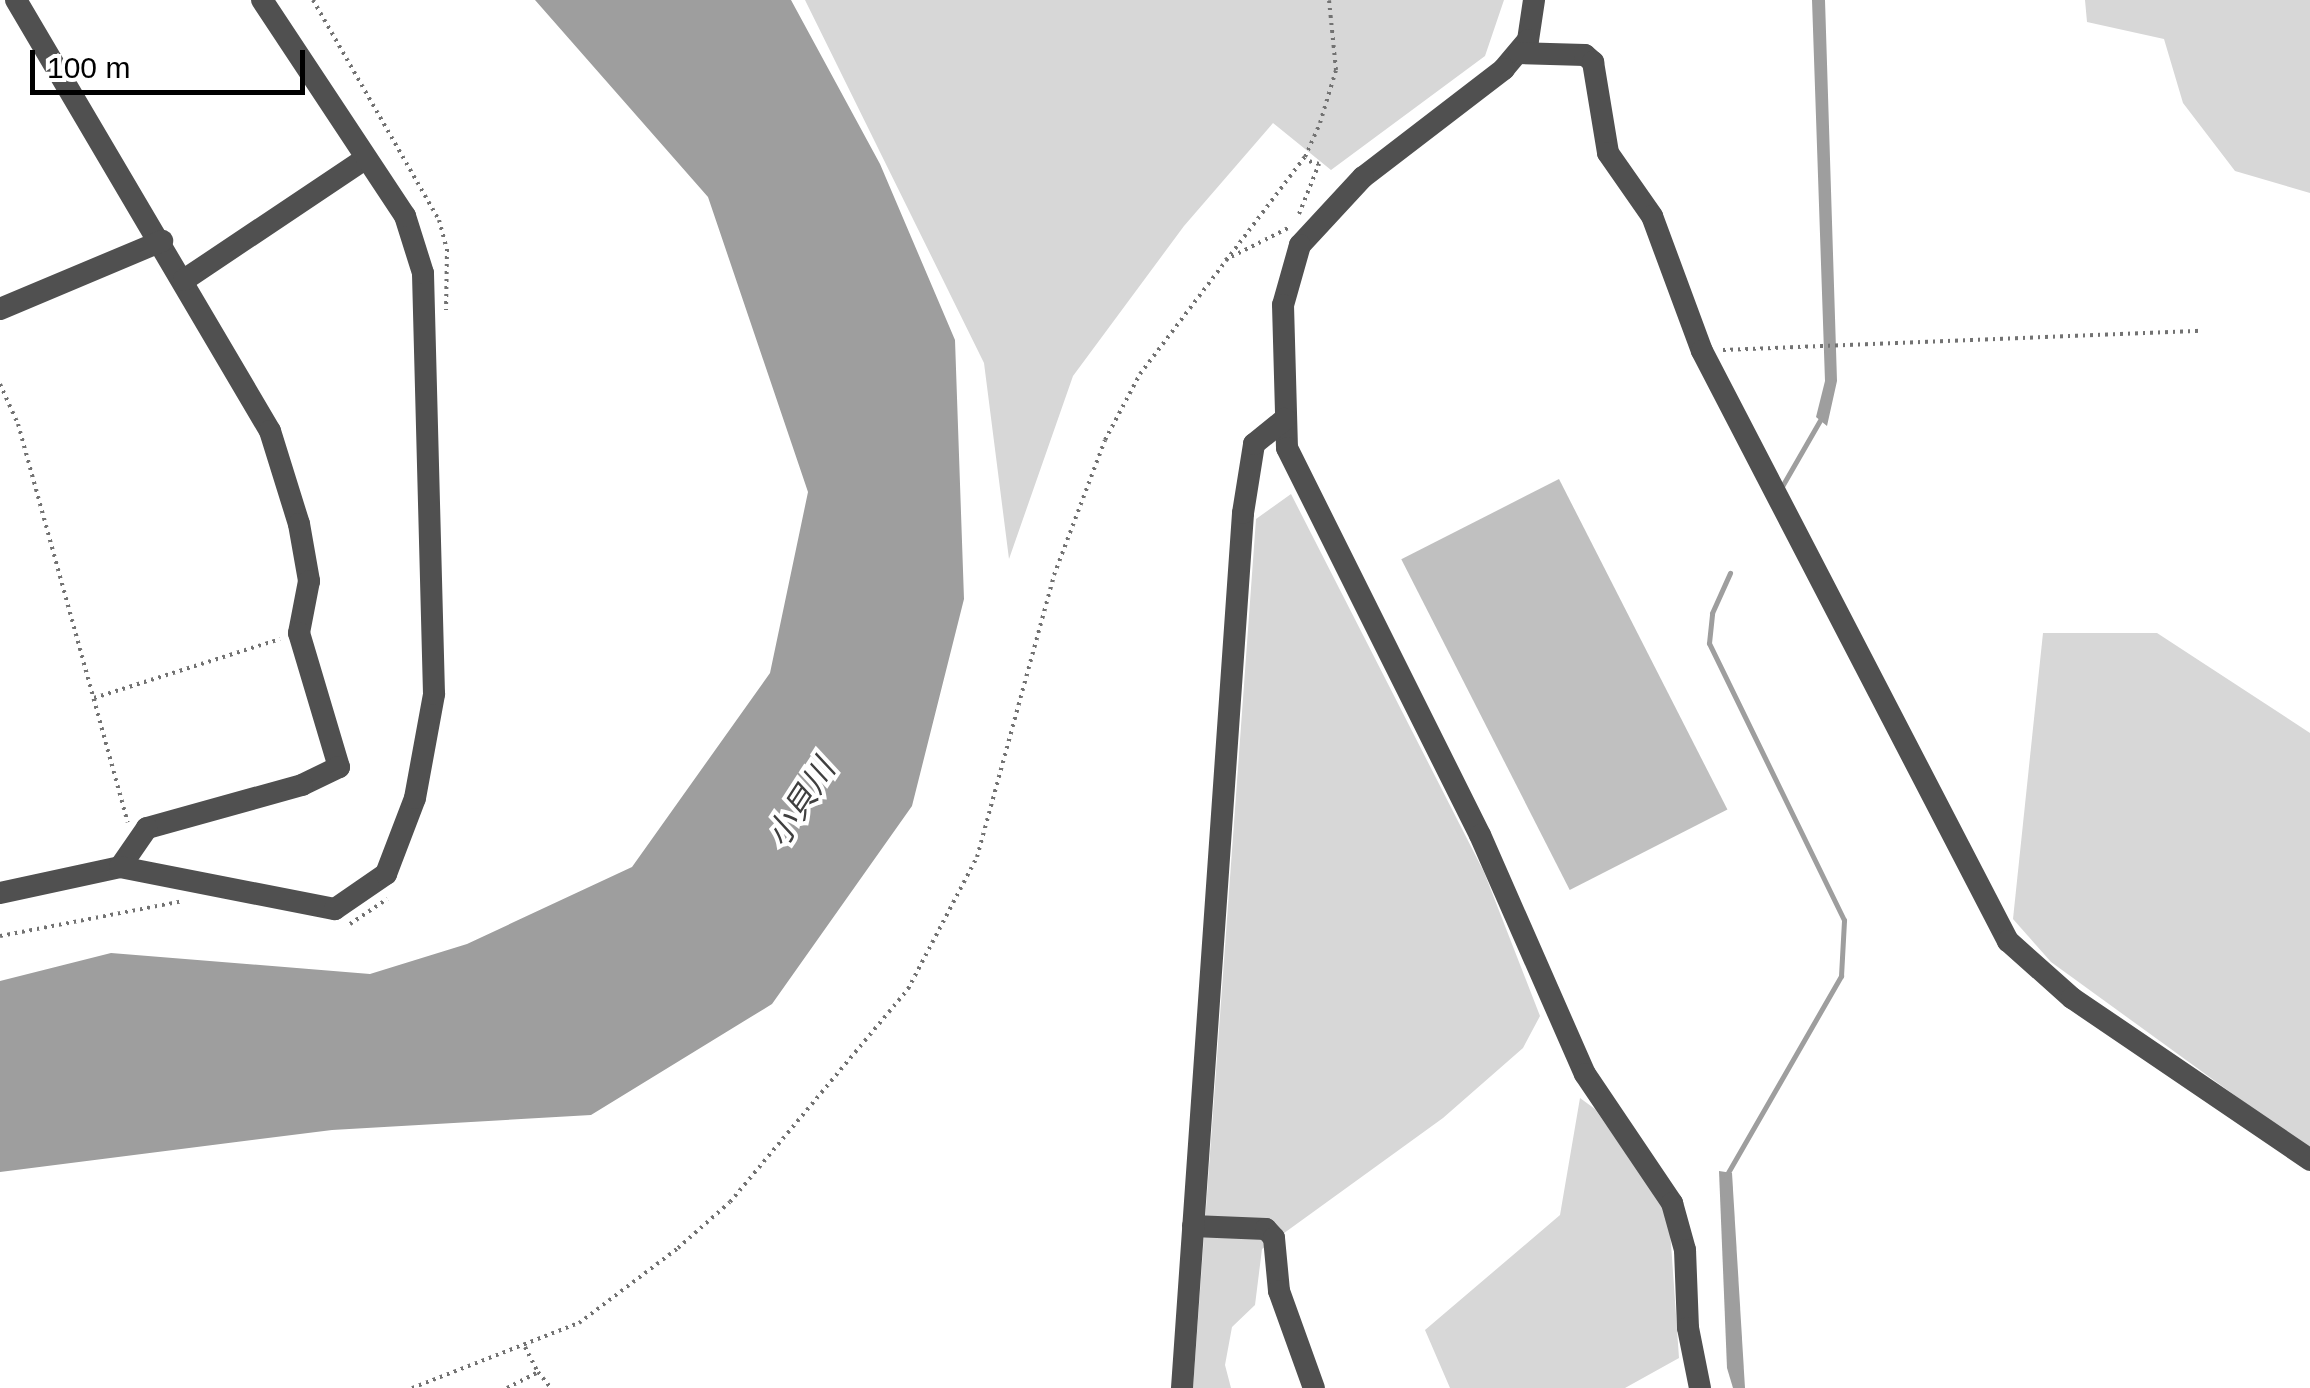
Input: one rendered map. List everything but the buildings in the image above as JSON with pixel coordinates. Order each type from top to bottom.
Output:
[{"type":"street","points":[[16,0],[162,241],[270,431],[300,524],[308,581],[299,633],[339,766],[302,785],[137,834],[120,867]]},
{"type":"street","points":[[0,893],[120,867],[335,909],[371,889],[397,854],[425,759],[434,694],[426,303],[411,227],[362,160],[262,0]]},
{"type":"street","points":[[1534,0],[1533,29],[1519,53],[1309,222],[1289,272],[1287,448],[1302,486],[1480,834],[1585,1074],[1672,1203],[1685,1250],[1688,1328],[1700,1388]]},
{"type":"street","points":[[1519,53],[1585,55],[1593,62],[1608,154],[1652,216],[1702,351],[2008,941],[2072,998],[2310,1160]]},
{"type":"street","points":[[184,280],[362,160]]},
{"type":"street","points":[[0,309],[162,241]]},
{"type":"street","points":[[1182,1388],[1243,513],[1254,444],[1285,420]]},
{"type":"street","points":[[1193,1226],[1266,1229],[1274,1238],[1280,1290],[1314,1388]]},
{"type":"path","points":[[313,0],[439,220],[447,249],[446,321]]},
{"type":"path","points":[[412,1388],[579,1323],[730,1202],[908,989],[977,856],[1054,575],[1105,440],[1140,374],[1220,262],[1304,159],[1336,70],[1329,0]]},
{"type":"path","points":[[1220,262],[1309,222],[1319,164],[1304,159]]},
{"type":"path","points":[[1702,351],[2202,331]]},
{"type":"path","points":[[0,384],[18,424],[94,698],[137,834]]},
{"type":"path","points":[[94,698],[299,633]]},
{"type":"path","points":[[525,1347],[551,1388]]},
{"type":"path","points":[[507,1388],[538,1372]]},
{"type":"shaded area","points":[[805,0],[1504,0],[1485,56],[1331,170],[1273,123],[1184,226],[1073,376],[1009,559],[984,363]]},
{"type":"shaded area","points":[[2085,0],[2310,0],[2310,193],[2235,171],[2183,103],[2164,39],[2087,22]]},
{"type":"shaded area","points":[[1291,494],[1484,872],[1540,1016],[1523,1048],[1443,1118],[1262,1249],[1255,1305],[1232,1327],[1225,1365],[1231,1388],[1193,1388],[1256,519]]},
{"type":"shaded area","points":[[2043,633],[2157,633],[2310,733],[2310,1150],[2051,962],[2013,919]]},
{"type":"shaded area","points":[[1580,1098],[1595,1109],[1669,1215],[1679,1358],[1625,1388],[1450,1388],[1425,1330],[1560,1215]]},
{"type":"water","name":"小貝川","points":[[535,0],[791,0],[880,164],[955,340],[964,599],[912,806],[772,1004],[591,1115],[332,1130],[0,1172],[0,981],[111,953],[370,974],[467,944],[632,867],[770,673],[808,492],[708,197]]},
{"type":"water","points":[[1812,0],[1825,0],[1837,381],[1827,426],[1816,417],[1825,381]]},
{"type":"water","points":[[1719,1171],[1732,1173],[1745,1388],[1733,1388],[1727,1368]]},
{"type":"waterway","points":[[1781,488],[1823,415]]},
{"type":"waterway","points":[[1726,1176],[1841,976],[1844,920],[1709,643],[1712,613],[1730,573]]}]
